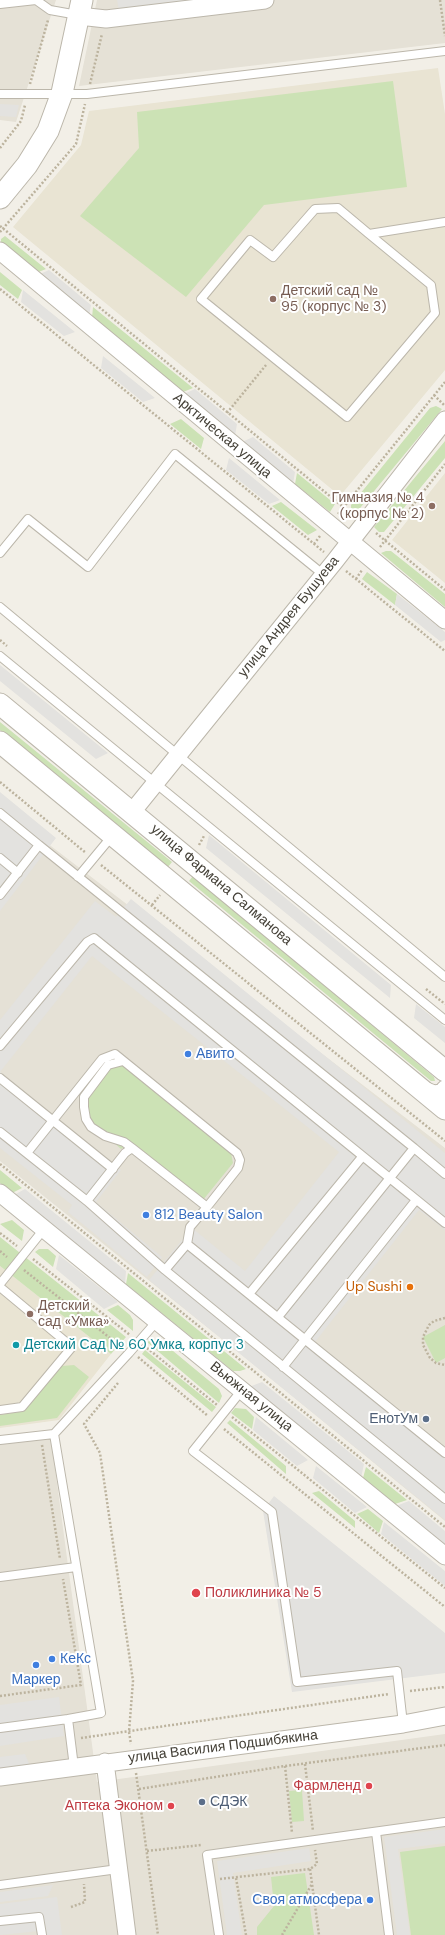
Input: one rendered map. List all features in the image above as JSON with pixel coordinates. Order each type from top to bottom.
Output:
[{"type":"street","points":[[0,198],[27,165],[48,131],[62,93],[80,8],[106,19],[265,0]]},
{"type":"street","name":"Арктическая улица","points":[[0,251],[445,620]]},
{"type":"street","name":"улица Андрея Бушуева","points":[[132,812],[335,561],[445,420]]},
{"type":"street","name":"улица Фармана Салманова","points":[[0,704],[444,1071]]},
{"type":"street","name":"улица Фармана Салманова","points":[[0,742],[445,1109]]},
{"type":"street","name":"улица Фармана Салманова","points":[[421,1089],[434,1094],[442,1093],[445,1089]]},
{"type":"street","name":"Вьюжная улица","points":[[0,1194],[157,1320],[445,1556]]},
{"type":"street","name":"улица Василия Подшибякина","points":[[0,1777],[403,1724],[445,1716]]},
{"type":"street","points":[[105,1762],[127,1935]]},
{"type":"lane","points":[[0,4],[36,0],[50,10],[80,8]]},
{"type":"lane","points":[[0,94],[88,94],[445,51]]},
{"type":"lane","points":[[338,208],[369,234],[431,285],[435,313],[347,417],[201,299],[250,240],[273,257],[315,209],[338,208]]},
{"type":"lane","points":[[369,234],[445,222]]},
{"type":"lane","points":[[0,553],[28,519],[88,567],[175,454],[324,574]]},
{"type":"lane","points":[[0,607],[445,977]]},
{"type":"lane","points":[[0,656],[445,1020]]},
{"type":"lane","points":[[0,813],[445,1174]]},
{"type":"lane","points":[[78,877],[113,834]]},
{"type":"lane","points":[[0,895],[39,845]]},
{"type":"lane","points":[[0,858],[18,872]]},
{"type":"lane","points":[[0,1046],[87,942],[94,938],[445,1223]]},
{"type":"lane","points":[[27,1153],[51,1120],[64,1108],[102,1059],[115,1054],[237,1153],[240,1160],[238,1168],[190,1226],[187,1244],[165,1270]]},
{"type":"lane","points":[[123,1061],[108,1065],[84,1097],[86,1119],[91,1127],[104,1136],[124,1142],[206,1207]]},
{"type":"lane","points":[[0,1078],[113,1169]]},
{"type":"lane","points":[[0,1132],[87,1201],[165,1270],[445,1499]]},
{"type":"lane","points":[[87,1201],[125,1153],[132,1148]]},
{"type":"lane","points":[[278,1317],[414,1148]]},
{"type":"lane","points":[[249,1294],[362,1157]]},
{"type":"lane","points":[[283,1367],[416,1200]]},
{"type":"lane","points":[[0,1410],[22,1407],[72,1348],[0,1286],[44,1229]]},
{"type":"lane","points":[[187,1244],[445,1453]]},
{"type":"lane","points":[[0,1440],[54,1434],[157,1320]]},
{"type":"lane","points":[[242,1390],[193,1451],[272,1512],[297,1682],[397,1671],[403,1724]]},
{"type":"lane","points":[[0,1728],[101,1713],[54,1434]]},
{"type":"lane","points":[[0,1577],[76,1567]]},
{"type":"lane","points":[[68,1718],[74,1767]]},
{"type":"lane","points":[[220,1935],[207,1855],[445,1822]]},
{"type":"lane","points":[[376,1832],[389,1935]]},
{"type":"lane","points":[[0,1885],[118,1869]]},
{"type":"lane","points":[[0,1921],[39,1917],[42,1935]]},
{"type":"path","points":[[440,0],[445,36]]},
{"type":"path","points":[[0,148],[22,121],[27,95],[50,10]]},
{"type":"path","points":[[0,226],[445,590]]},
{"type":"path","points":[[0,289],[445,651]]},
{"type":"path","points":[[227,412],[273,357]]},
{"type":"path","points":[[314,544],[445,382]]},
{"type":"path","points":[[434,395],[445,406]]},
{"type":"path","points":[[356,579],[445,464]]},
{"type":"path","points":[[0,782],[93,859],[445,1141]]},
{"type":"path","points":[[0,1164],[445,1527]]},
{"type":"path","points":[[445,1318],[434,1321],[429,1326],[423,1338],[423,1345],[430,1358],[436,1363],[445,1365]]},
{"type":"path","points":[[134,1364],[139,1358]]},
{"type":"path","points":[[119,1382],[84,1424],[100,1453],[133,1681],[129,1732],[139,1789],[158,1935]]},
{"type":"path","points":[[0,1696],[81,1685],[61,1569],[41,1436]]},
{"type":"path","points":[[71,1740],[399,1692],[445,1687]]},
{"type":"path","points":[[139,1789],[285,1766],[445,1745]]},
{"type":"path","points":[[305,1764],[313,1833]]},
{"type":"path","points":[[285,1766],[292,1836]]},
{"type":"path","points":[[211,1880],[310,1869],[317,1864],[315,1848]]},
{"type":"path","points":[[310,1869],[319,1935]]},
{"type":"path","points":[[71,1907],[85,1902],[83,1873]]},
{"type":"path","points":[[236,1878],[246,1935]]},
{"type":"path","points":[[282,1935],[312,1883]]},
{"type":"shaded area","points":[[0,0],[56,0],[16,122],[0,120]]},
{"type":"shaded area","points":[[97,0],[445,0],[445,43],[79,86]]},
{"type":"shaded area","points":[[117,0],[211,0],[119,11]]},
{"type":"shaded area","name":"Детский сад № 95 (корпус № 3)","points":[[438,68],[445,114],[445,370],[340,496],[13,227],[81,145],[89,111]]},
{"type":"shaded area","points":[[0,104],[19,105],[16,117],[0,116]]},
{"type":"shaded area","points":[[49,270],[91,305],[89,316],[38,275]]},
{"type":"shaded area","points":[[23,290],[75,332],[64,336],[21,302]]},
{"type":"shaded area","points":[[103,356],[155,398],[143,402],[101,368]]},
{"type":"shaded area","points":[[195,389],[237,424],[235,436],[184,394]]},
{"type":"shaded area","points":[[253,437],[295,472],[293,484],[242,442]]},
{"type":"shaded area","points":[[229,458],[280,500],[269,504],[226,470]]},
{"type":"shaded area","name":"Гимназия № 4 (корпус № 2)","points":[[445,473],[445,583],[392,540]]},
{"type":"shaded area","points":[[397,594],[445,632],[445,640],[441,642],[395,605]]},
{"type":"shaded area","points":[[0,665],[108,753],[96,759],[0,681]]},
{"type":"shaded area","points":[[0,792],[56,838],[0,911]]},
{"type":"shaded area","points":[[0,807],[445,1148],[445,1521],[253,1364],[0,1161]]},
{"type":"shaded area","points":[[209,835],[391,985],[390,998],[206,848]]},
{"type":"shaded area","points":[[131,899],[445,1153],[445,1230],[419,1210],[315,1342],[445,1448],[445,1520],[149,1280],[192,1228],[245,1271],[339,1152],[92,956],[0,1072],[0,1020],[95,901],[116,917]]},
{"type":"shaded area","points":[[416,1004],[445,1027],[445,1043],[414,1018]]},
{"type":"shaded area","points":[[0,1072],[121,1170],[96,1202],[162,1257],[147,1277],[68,1212],[72,1205],[0,1148]]},
{"type":"shaded area","points":[[25,1189],[126,1271],[125,1284],[14,1195]]},
{"type":"shaded area","points":[[59,1255],[118,1302],[104,1309],[56,1269]]},
{"type":"shaded area","name":"Детский сад «Умка»","points":[[0,1266],[111,1354],[59,1420],[0,1428]]},
{"type":"shaded area","points":[[262,1382],[364,1464],[361,1478],[249,1387]]},
{"type":"shaded area","points":[[256,1417],[308,1460],[297,1466],[253,1430]]},
{"type":"shaded area","points":[[50,1431],[97,1782],[445,1734],[445,1935],[0,1935],[0,1437]]},
{"type":"shaded area","points":[[316,1466],[367,1507],[355,1513],[313,1478]]},
{"type":"shaded area","points":[[274,1496],[445,1633],[445,1673],[292,1692],[263,1511]]},
{"type":"shaded area","points":[[409,1501],[445,1531],[445,1546],[396,1506]]},
{"type":"shaded area","points":[[384,1522],[445,1571],[445,1586],[381,1534]]},
{"type":"shaded area","points":[[59,1697],[64,1736],[0,1746],[0,1705]]},
{"type":"shaded area","points":[[25,1754],[30,1766],[0,1770],[0,1757]]},
{"type":"shaded area","points":[[445,1829],[445,1843],[398,1849],[410,1935],[397,1935],[384,1837]]},
{"type":"shaded area","points":[[309,1848],[311,1861],[233,1873],[242,1935],[227,1935],[217,1861]]},
{"type":"shaded area","points":[[53,1885],[48,1896],[0,1902],[0,1892]]},
{"type":"shaded area","points":[[57,1897],[62,1935],[40,1935],[39,1931],[0,1935],[0,1904]]},
{"type":"green space","points":[[393,81],[407,187],[264,205],[186,297],[80,216],[139,148],[137,112]]},
{"type":"green space","points":[[5,236],[46,269],[36,273],[1,244],[1,239]]},
{"type":"green space","points":[[0,272],[22,290],[18,299],[0,285]]},
{"type":"green space","points":[[93,307],[193,388],[183,392],[92,318]]},
{"type":"green space","points":[[436,406],[442,409],[356,513],[351,509],[351,505],[430,408]]},
{"type":"green space","points":[[181,419],[204,438],[201,449],[170,424]]},
{"type":"green space","points":[[445,441],[445,458],[384,532],[379,532],[374,527]]},
{"type":"green space","points":[[297,473],[335,504],[330,512],[295,484]]},
{"type":"green space","points":[[281,502],[317,530],[308,535],[272,506]]},
{"type":"green space","points":[[391,551],[445,594],[445,607],[381,553]]},
{"type":"green space","points":[[367,572],[397,594],[395,605],[362,579]]},
{"type":"green space","points":[[0,722],[172,862],[168,867],[0,730]]},
{"type":"green space","points":[[193,876],[434,1077],[435,1081],[431,1081],[189,881]]},
{"type":"green space","points":[[123,1063],[231,1153],[233,1163],[203,1200],[131,1142],[121,1149],[89,1120],[86,1097],[106,1072],[115,1065]]},
{"type":"green space","points":[[0,1170],[22,1188],[12,1193],[0,1183]]},
{"type":"green space","points":[[12,1220],[24,1230],[22,1241],[0,1224]]},
{"type":"green space","points":[[0,1237],[126,1337],[111,1354],[0,1266]]},
{"type":"green space","points":[[39,1249],[48,1249],[56,1256],[53,1267],[35,1252]]},
{"type":"green space","points":[[128,1273],[246,1369],[233,1371],[126,1284]]},
{"type":"green space","points":[[118,1305],[130,1315],[133,1320],[133,1331],[107,1310]]},
{"type":"green space","points":[[445,1325],[445,1358],[436,1363],[423,1337]]},
{"type":"green space","points":[[154,1339],[161,1341],[219,1389],[222,1396],[219,1403],[147,1342]]},
{"type":"green space","points":[[145,1350],[216,1407],[212,1412],[142,1354]]},
{"type":"green space","points":[[74,1365],[89,1377],[57,1418],[0,1426],[0,1415],[24,1411],[62,1366]]},
{"type":"green space","points":[[235,1408],[246,1409],[254,1417],[252,1429],[231,1413]]},
{"type":"green space","points":[[230,1420],[286,1466],[286,1474],[227,1423]]},
{"type":"green space","points":[[366,1467],[407,1500],[395,1504],[363,1478]]},
{"type":"green space","points":[[319,1491],[355,1521],[355,1528],[312,1493]]},
{"type":"green space","points":[[368,1509],[383,1521],[379,1533],[357,1514]]},
{"type":"green space","points":[[302,1790],[304,1821],[292,1822],[289,1791]]},
{"type":"green space","points":[[445,1846],[445,1935],[411,1935],[400,1852]]},
{"type":"green space","points":[[305,1873],[314,1935],[257,1935],[257,1927],[274,1906],[271,1877]]},
{"type":"place","name":"Детский сад № 95 (корпус № 3)","points":[[273,299]]},
{"type":"place","name":"Гимназия № 4 (корпус № 2)","points":[[432,506]]},
{"type":"place","name":"Авито","points":[[188,1054]]},
{"type":"place","name":"812 Beauty Salon","points":[[146,1215]]},
{"type":"place","name":"Up Sushi","points":[[410,1287]]},
{"type":"place","name":"Детский сад «Умка»","points":[[30,1314]]},
{"type":"place","name":"Детский Сад № 60 Умка, корпус 3","points":[[16,1345]]},
{"type":"place","name":"ЕнотУм","points":[[426,1419]]},
{"type":"place","name":"Поликлиника № 5","points":[[196,1593]]},
{"type":"place","name":"КеКс","points":[[52,1659]]},
{"type":"place","name":"Маркер","points":[[36,1665]]},
{"type":"place","name":"Фармленд","points":[[369,1786]]},
{"type":"place","name":"СДЭК","points":[[202,1802]]},
{"type":"place","name":"Аптека Эконом","points":[[171,1806]]},
{"type":"place","name":"Своя атмосфера","points":[[370,1900]]}]
